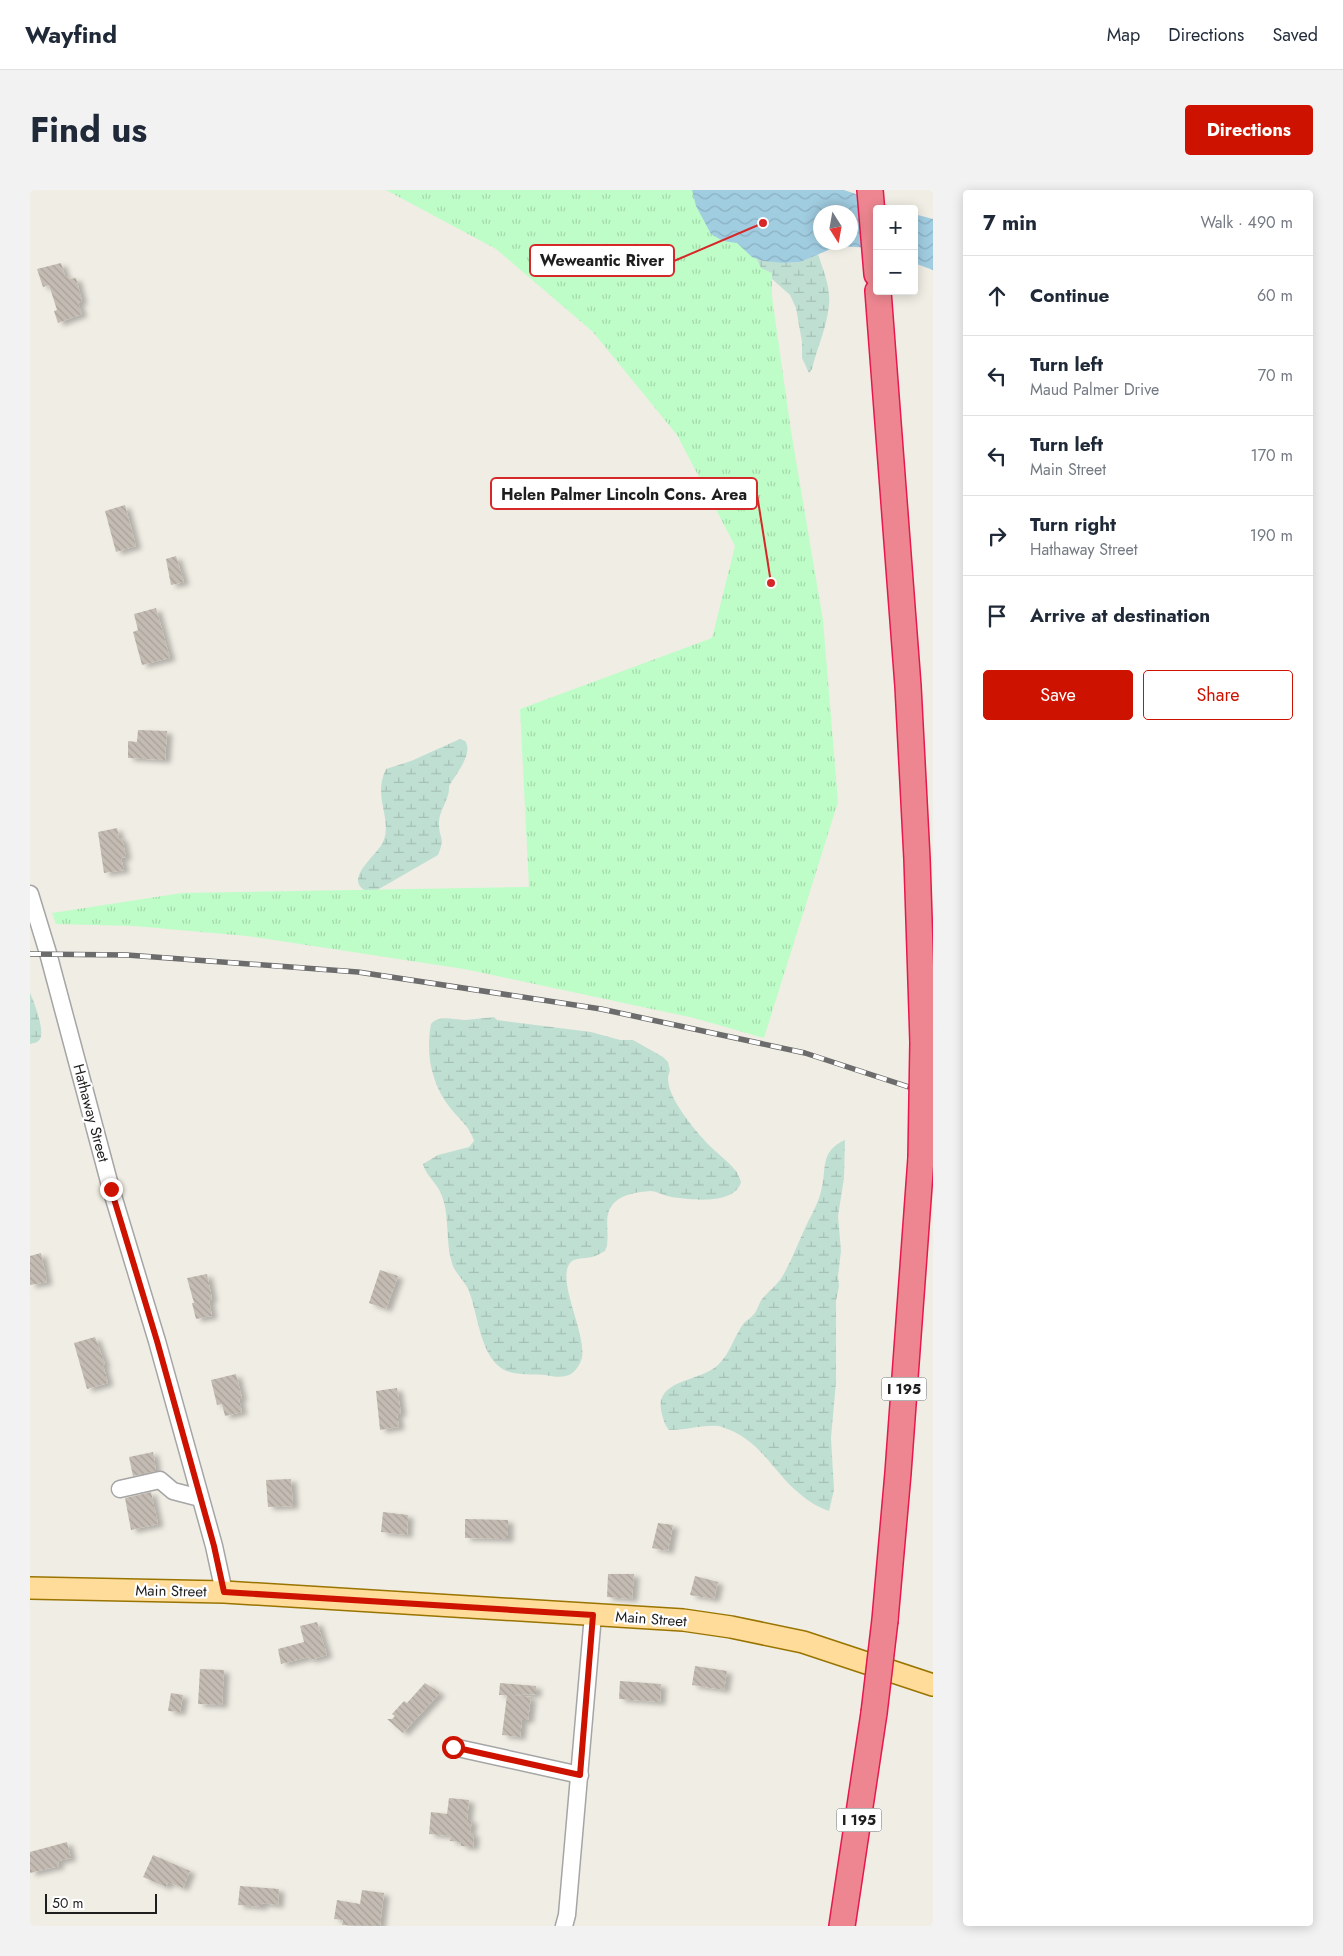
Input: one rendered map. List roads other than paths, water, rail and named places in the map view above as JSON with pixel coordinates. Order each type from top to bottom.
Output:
[{"type":"highway","name":"I 195","points":[[870,190],[875,250]]},
{"type":"highway","name":"I 195","points":[[842,1926],[874,1713],[884,1620],[898,1473],[921,1158],[923,1042],[917,858],[908,686],[879,295]]},
{"type":"main road","name":"Main Street","points":[[30,1588],[224,1592],[683,1620],[731,1627],[803,1642],[933,1685]]},
{"type":"street","name":"Hathaway Street","points":[[30,894],[111,1189],[157,1341],[214,1546],[224,1592]]},
{"type":"street","points":[[120,1490],[160,1480],[173,1491],[200,1498]]},
{"type":"street","points":[[564,1926],[567,1915],[593,1615]]},
{"type":"street","points":[[453,1747],[580,1775]]},
{"type":"water","points":[[692,190],[844,190],[888,205],[873,205],[872,248],[858,247],[858,205],[813,205],[813,250],[828,250],[800,262],[763,261],[752,257],[737,243],[723,241],[711,234],[696,206]]},
{"type":"water","points":[[918,215],[933,219],[933,270],[918,264]]},
{"type":"railway","points":[[30,954],[127,955],[358,972],[601,1009],[805,1053],[933,1095]]},
{"type":"place","name":"Weweantic River","points":[[763,223]]},
{"type":"place","name":"Helen Palmer Lincoln Cons. Area","points":[[771,583]]}]
